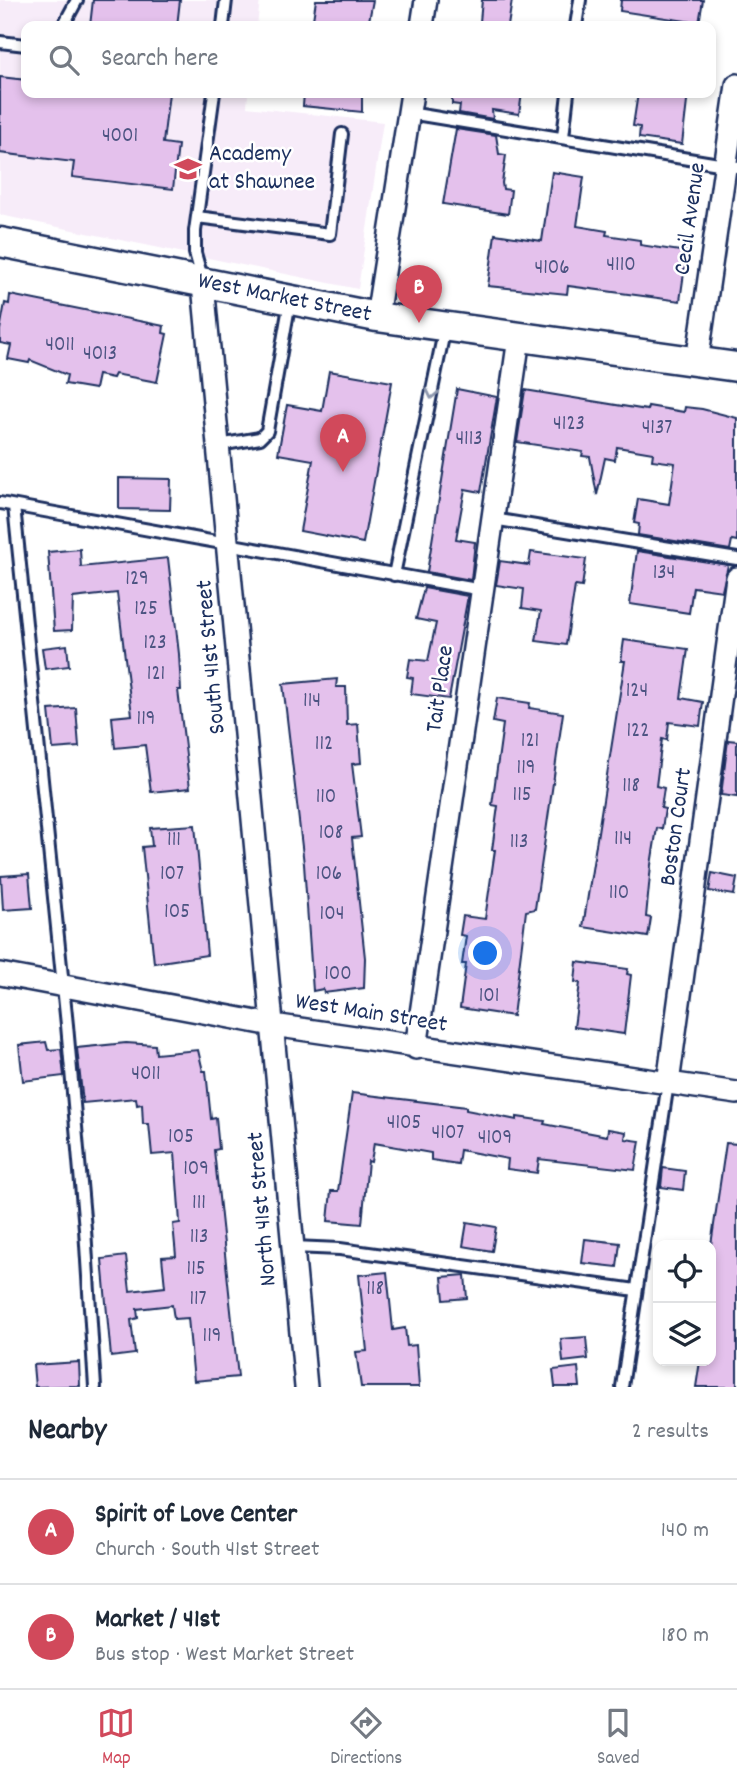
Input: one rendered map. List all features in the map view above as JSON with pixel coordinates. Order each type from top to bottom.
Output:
[{"type":"street","points":[[423,21],[426,0]]},
{"type":"street","name":"Cecil Avenue","points":[[697,362],[731,167],[737,85]]},
{"type":"street","points":[[377,317],[410,103]]},
{"type":"street","name":"West Market Street","points":[[0,242],[377,317],[737,367]]},
{"type":"street","name":"South 41st Street","points":[[203,284],[274,1025]]},
{"type":"street","name":"Tait Place","points":[[416,1048],[519,338]]},
{"type":"street","name":"Boston Court","points":[[668,1083],[737,578]]},
{"type":"street","name":"West Main Street","points":[[0,975],[416,1048],[737,1093]]},
{"type":"street","name":"North 41st Street","points":[[274,1025],[306,1387]]},
{"type":"lane","points":[[66,21],[77,0]]},
{"type":"lane","points":[[224,21],[226,0]]},
{"type":"lane","points":[[577,21],[580,0]]},
{"type":"lane","points":[[0,42],[21,44]]},
{"type":"lane","points":[[203,284],[195,253],[197,217],[213,98]]},
{"type":"lane","points":[[563,137],[567,98]]},
{"type":"lane","points":[[410,103],[563,137],[731,167]]},
{"type":"lane","points":[[197,217],[330,234],[342,134]]},
{"type":"lane","points":[[219,445],[260,438],[267,431],[290,301]]},
{"type":"lane","points":[[394,575],[445,327]]},
{"type":"lane","points":[[0,503],[482,590]]},
{"type":"lane","points":[[14,506],[63,986],[84,1215],[95,1387]]},
{"type":"lane","points":[[493,519],[737,559]]},
{"type":"lane","points":[[622,1387],[668,1083]]},
{"type":"lane","points":[[293,1247],[340,1249],[636,1290]]},
{"type":"shaded area","name":"Academy at Shawnee","points":[[0,0],[260,0],[258,21],[21,21],[21,98],[248,98],[247,107],[383,122],[358,289],[0,215]]},
{"type":"building","points":[[93,0],[180,0],[178,21],[91,21]]},
{"type":"building","points":[[316,0],[373,0],[369,21],[313,21]]},
{"type":"building","points":[[482,0],[512,0],[509,21],[480,21]]},
{"type":"building","points":[[621,0],[703,0],[699,21],[620,11]]},
{"type":"building","name":"Academy at Shawnee","points":[[0,77],[21,79],[21,98],[168,98],[163,143],[178,145],[173,189],[72,177],[74,162],[0,153]]},
{"type":"building","points":[[304,98],[362,98],[362,112],[303,106]]},
{"type":"building","points":[[452,98],[521,98],[519,114],[492,110],[493,119],[459,113],[460,105],[452,104]]},
{"type":"building","points":[[637,98],[687,98],[682,144],[639,138],[640,127],[633,126]]},
{"type":"building","points":[[456,129],[496,135],[499,154],[506,155],[502,183],[503,189],[511,190],[508,214],[443,204]]},
{"type":"building","points":[[552,172],[584,177],[577,226],[607,231],[606,235],[640,240],[640,245],[687,252],[680,301],[568,286],[567,294],[488,286],[495,234],[542,241]]},
{"type":"building","points":[[10,295],[164,326],[163,333],[167,334],[157,382],[115,374],[113,378],[98,375],[95,389],[65,384],[67,375],[30,360],[29,363],[8,359],[11,345],[0,343],[0,330],[5,303],[9,304]]},
{"type":"building","points":[[329,371],[392,382],[363,543],[300,531],[313,460],[278,454],[287,405],[322,411]]},
{"type":"building","points":[[457,389],[497,397],[481,492],[465,489],[456,539],[475,542],[471,580],[427,572]]},
{"type":"building","points":[[525,390],[647,410],[648,406],[684,412],[685,407],[702,409],[737,418],[737,541],[732,540],[730,550],[638,535],[639,524],[634,523],[638,499],[669,504],[675,463],[652,460],[653,453],[617,447],[615,460],[605,458],[597,495],[590,457],[582,456],[583,452],[517,442]]},
{"type":"building","points":[[119,478],[171,479],[170,510],[119,509]]},
{"type":"building","points":[[80,549],[81,567],[168,558],[179,654],[181,690],[178,690],[190,788],[151,792],[145,745],[115,748],[112,717],[132,715],[117,593],[73,598],[72,630],[54,631],[48,552]]},
{"type":"building","points":[[637,551],[728,565],[722,591],[693,587],[689,613],[630,604]]},
{"type":"building","points":[[531,552],[586,559],[582,587],[575,586],[566,645],[536,641],[541,611],[522,608],[524,589],[496,585],[500,561],[529,565]]},
{"type":"building","points":[[424,588],[468,596],[449,699],[411,694],[413,678],[407,677],[410,659],[428,661],[436,623],[416,619]]},
{"type":"building","points":[[624,640],[688,649],[681,698],[703,702],[700,726],[669,722],[667,740],[662,739],[656,786],[664,788],[661,808],[665,809],[662,829],[657,828],[651,865],[646,917],[651,918],[648,937],[583,927],[625,661],[621,661]]},
{"type":"building","points":[[67,645],[69,666],[45,669],[42,648]]},
{"type":"building","points":[[337,679],[336,687],[346,687],[347,725],[358,724],[361,763],[352,764],[361,837],[352,838],[365,958],[364,988],[324,993],[323,989],[313,991],[304,864],[283,684]]},
{"type":"building","points":[[497,698],[530,703],[529,708],[563,713],[535,909],[526,911],[513,1016],[460,1008],[466,964],[462,964],[466,936],[460,935],[463,916],[485,919],[495,850],[492,850],[498,806],[492,805],[503,724],[493,722]]},
{"type":"building","points":[[76,708],[79,747],[53,749],[49,710]]},
{"type":"building","points":[[728,740],[737,741],[737,797],[721,795]]},
{"type":"building","points":[[195,825],[207,955],[154,963],[142,847],[152,846],[150,828]]},
{"type":"building","points":[[712,873],[737,878],[734,895],[709,891]]},
{"type":"building","points":[[29,874],[32,908],[3,910],[1,876]]},
{"type":"building","points":[[577,962],[628,969],[627,974],[631,975],[624,1034],[574,1027],[580,983],[575,982]]},
{"type":"building","points":[[46,1042],[48,1050],[61,1049],[64,1076],[23,1081],[19,1045]]},
{"type":"building","points":[[126,1043],[155,1045],[156,1054],[198,1050],[203,1071],[206,1071],[211,1119],[216,1118],[219,1149],[214,1150],[238,1377],[194,1381],[188,1318],[174,1319],[172,1305],[137,1309],[138,1318],[131,1320],[135,1354],[111,1357],[102,1259],[126,1256],[130,1291],[165,1287],[162,1257],[176,1256],[173,1224],[180,1223],[175,1153],[152,1155],[149,1124],[143,1124],[142,1104],[137,1105],[136,1098],[83,1103],[77,1048]]},
{"type":"building","points":[[352,1093],[466,1107],[466,1110],[517,1120],[517,1117],[545,1121],[544,1124],[607,1136],[608,1129],[626,1132],[625,1139],[640,1141],[635,1170],[539,1159],[537,1173],[507,1169],[508,1159],[460,1150],[458,1164],[431,1160],[431,1153],[374,1143],[371,1162],[368,1161],[362,1224],[328,1221],[331,1191],[338,1191]]},
{"type":"building","points":[[726,1143],[737,1144],[737,1387],[696,1387],[699,1366],[716,1366],[716,1240],[712,1240]]},
{"type":"building","points":[[663,1168],[685,1171],[683,1190],[661,1187]]},
{"type":"building","points":[[467,1222],[496,1227],[492,1251],[463,1246]]},
{"type":"building","points":[[585,1239],[620,1243],[617,1267],[582,1263]]},
{"type":"building","points":[[387,1272],[393,1330],[405,1328],[407,1346],[416,1345],[419,1387],[361,1387],[356,1352],[367,1351],[359,1275]]},
{"type":"building","points":[[465,1275],[467,1298],[444,1300],[442,1277]]},
{"type":"building","points":[[586,1337],[588,1359],[563,1362],[561,1339]]},
{"type":"building","points":[[79,1362],[80,1386],[35,1387],[33,1365]]},
{"type":"building","points":[[578,1367],[580,1387],[555,1387],[553,1370]]},
{"type":"place","name":"Academy at Shawnee","points":[[188,169]]},
{"type":"place","name":"Market / 41st","points":[[419,323]]},
{"type":"place","name":"Spirit of Love Center","points":[[343,472]]}]
